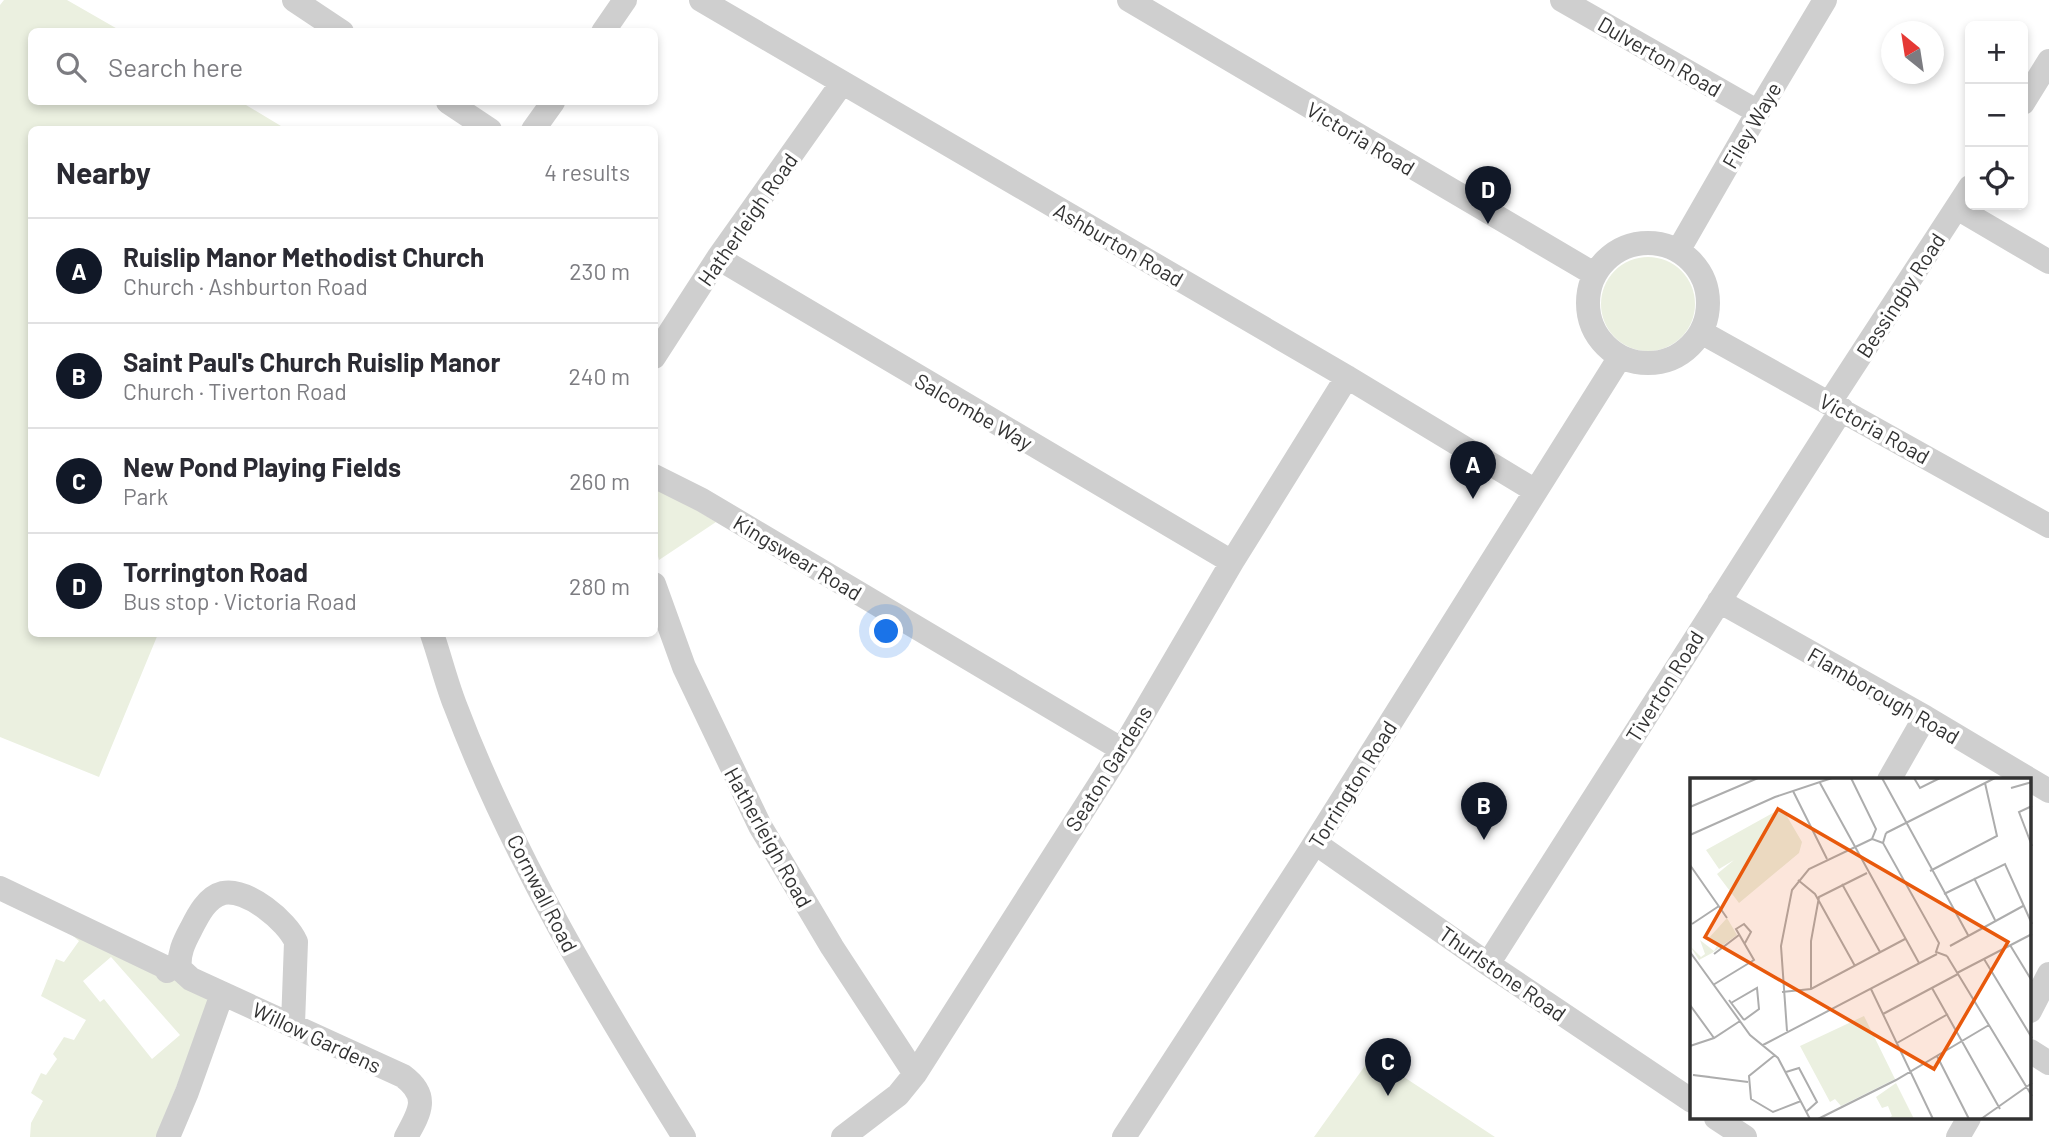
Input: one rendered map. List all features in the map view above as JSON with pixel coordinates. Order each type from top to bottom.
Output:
[{"type":"street","points":[[294,0],[336,28]]},
{"type":"street","points":[[606,28],[625,0]]},
{"type":"street","name":"Ashburton Road","points":[[701,0],[1347,377],[1534,490]]},
{"type":"street","name":"Victoria Road","points":[[1129,0],[1594,274]]},
{"type":"street","name":"Dulverton Road","points":[[1562,0],[1758,112]]},
{"type":"street","name":"Filey Waye","points":[[1678,251],[1825,0]]},
{"type":"street","points":[[2028,95],[2049,61]]},
{"type":"street","name":"Hatherleigh Road","points":[[658,351],[718,258],[842,83]]},
{"type":"street","points":[[452,105],[484,126]]},
{"type":"street","points":[[536,126],[551,105]]},
{"type":"street","name":"Bessingby Road","points":[[1836,406],[1965,195]]},
{"type":"street","points":[[1957,208],[2049,262]]},
{"type":"street","points":[[1641,243],[1660,244],[1678,251],[1693,262],[1703,278],[1708,296],[1707,314],[1701,332],[1690,346],[1676,356],[1660,362],[1642,363],[1620,356],[1608,349],[1595,333],[1588,314],[1588,293],[1594,274],[1606,259],[1622,248],[1641,243]]},
{"type":"street","name":"Salcombe Way","points":[[718,258],[1232,562]]},
{"type":"street","name":"Victoria Road","points":[[1701,332],[2049,526]]},
{"type":"street","name":"Torrington Road","points":[[1124,1137],[1315,843],[1620,356]]},
{"type":"street","name":"Seaton Gardens","points":[[842,1137],[898,1095],[915,1074],[1121,748],[1347,377]]},
{"type":"street","name":"Tiverton Road","points":[[1488,964],[1719,601],[1836,406]]},
{"type":"street","name":"Kingswear Road","points":[[658,478],[713,507],[1121,748]]},
{"type":"street","name":"Hatherleigh Road","points":[[658,595],[684,667],[760,826],[832,947],[915,1074]]},
{"type":"street","name":"Flamborough Road","points":[[1719,601],[2027,778]]},
{"type":"street","name":"Cornwall Road","points":[[433,637],[455,704],[545,904],[684,1137]]},
{"type":"street","points":[[1890,778],[1925,717]]},
{"type":"street","name":"Flamborough Road","points":[[2032,781],[2049,791]]},
{"type":"street","name":"Thurlstone Road","points":[[1315,843],[1488,964],[1690,1100]]},
{"type":"street","points":[[0,888],[165,967],[173,964],[192,926],[210,899],[223,893],[239,895],[269,911],[291,930],[296,942],[293,1024]]},
{"type":"street","name":"Willow Gardens","points":[[173,964],[191,979],[293,1024],[413,1083],[420,1093],[421,1106],[406,1137]]},
{"type":"street","points":[[2032,1007],[2049,974]]},
{"type":"street","points":[[168,1137],[222,994]]},
{"type":"street","points":[[2032,1052],[2049,1063]]},
{"type":"street","points":[[1719,1120],[1745,1137]]},
{"type":"street","points":[[1958,1137],[1968,1120]]},
{"type":"green space","points":[[4,0],[67,0],[116,28],[28,28],[28,105],[246,105],[281,126],[28,126],[28,637],[157,637],[99,777],[0,737],[0,5]]},
{"type":"green space","points":[[1648,257],[1666,261],[1681,271],[1691,286],[1695,304],[1691,322],[1681,337],[1666,347],[1648,351],[1630,347],[1615,337],[1605,322],[1601,304],[1605,286],[1615,271],[1630,261]]},
{"type":"green space","points":[[658,486],[716,522],[659,560],[658,556]]},
{"type":"green space","points":[[80,925],[212,998],[156,1137],[30,1137],[31,1123],[43,1101],[31,1093],[41,1073],[46,1075],[57,1059],[53,1054],[64,1037],[74,1040],[86,1020],[41,996],[56,959],[64,962],[79,941],[73,936]],"holes":[[[111,957],[180,1035],[152,1059],[104,999],[100,1002],[83,981]]]},
{"type":"green space","points":[[1372,1056],[1495,1137],[1314,1137]]},
{"type":"place","name":"Torrington Road","points":[[1488,224]]},
{"type":"place","name":"Ruislip Manor Methodist Church","points":[[1473,499]]},
{"type":"place","name":"Saint Paul's Church Ruislip Manor","points":[[1484,840]]},
{"type":"place","name":"New Pond Playing Fields","points":[[1388,1096]]}]
